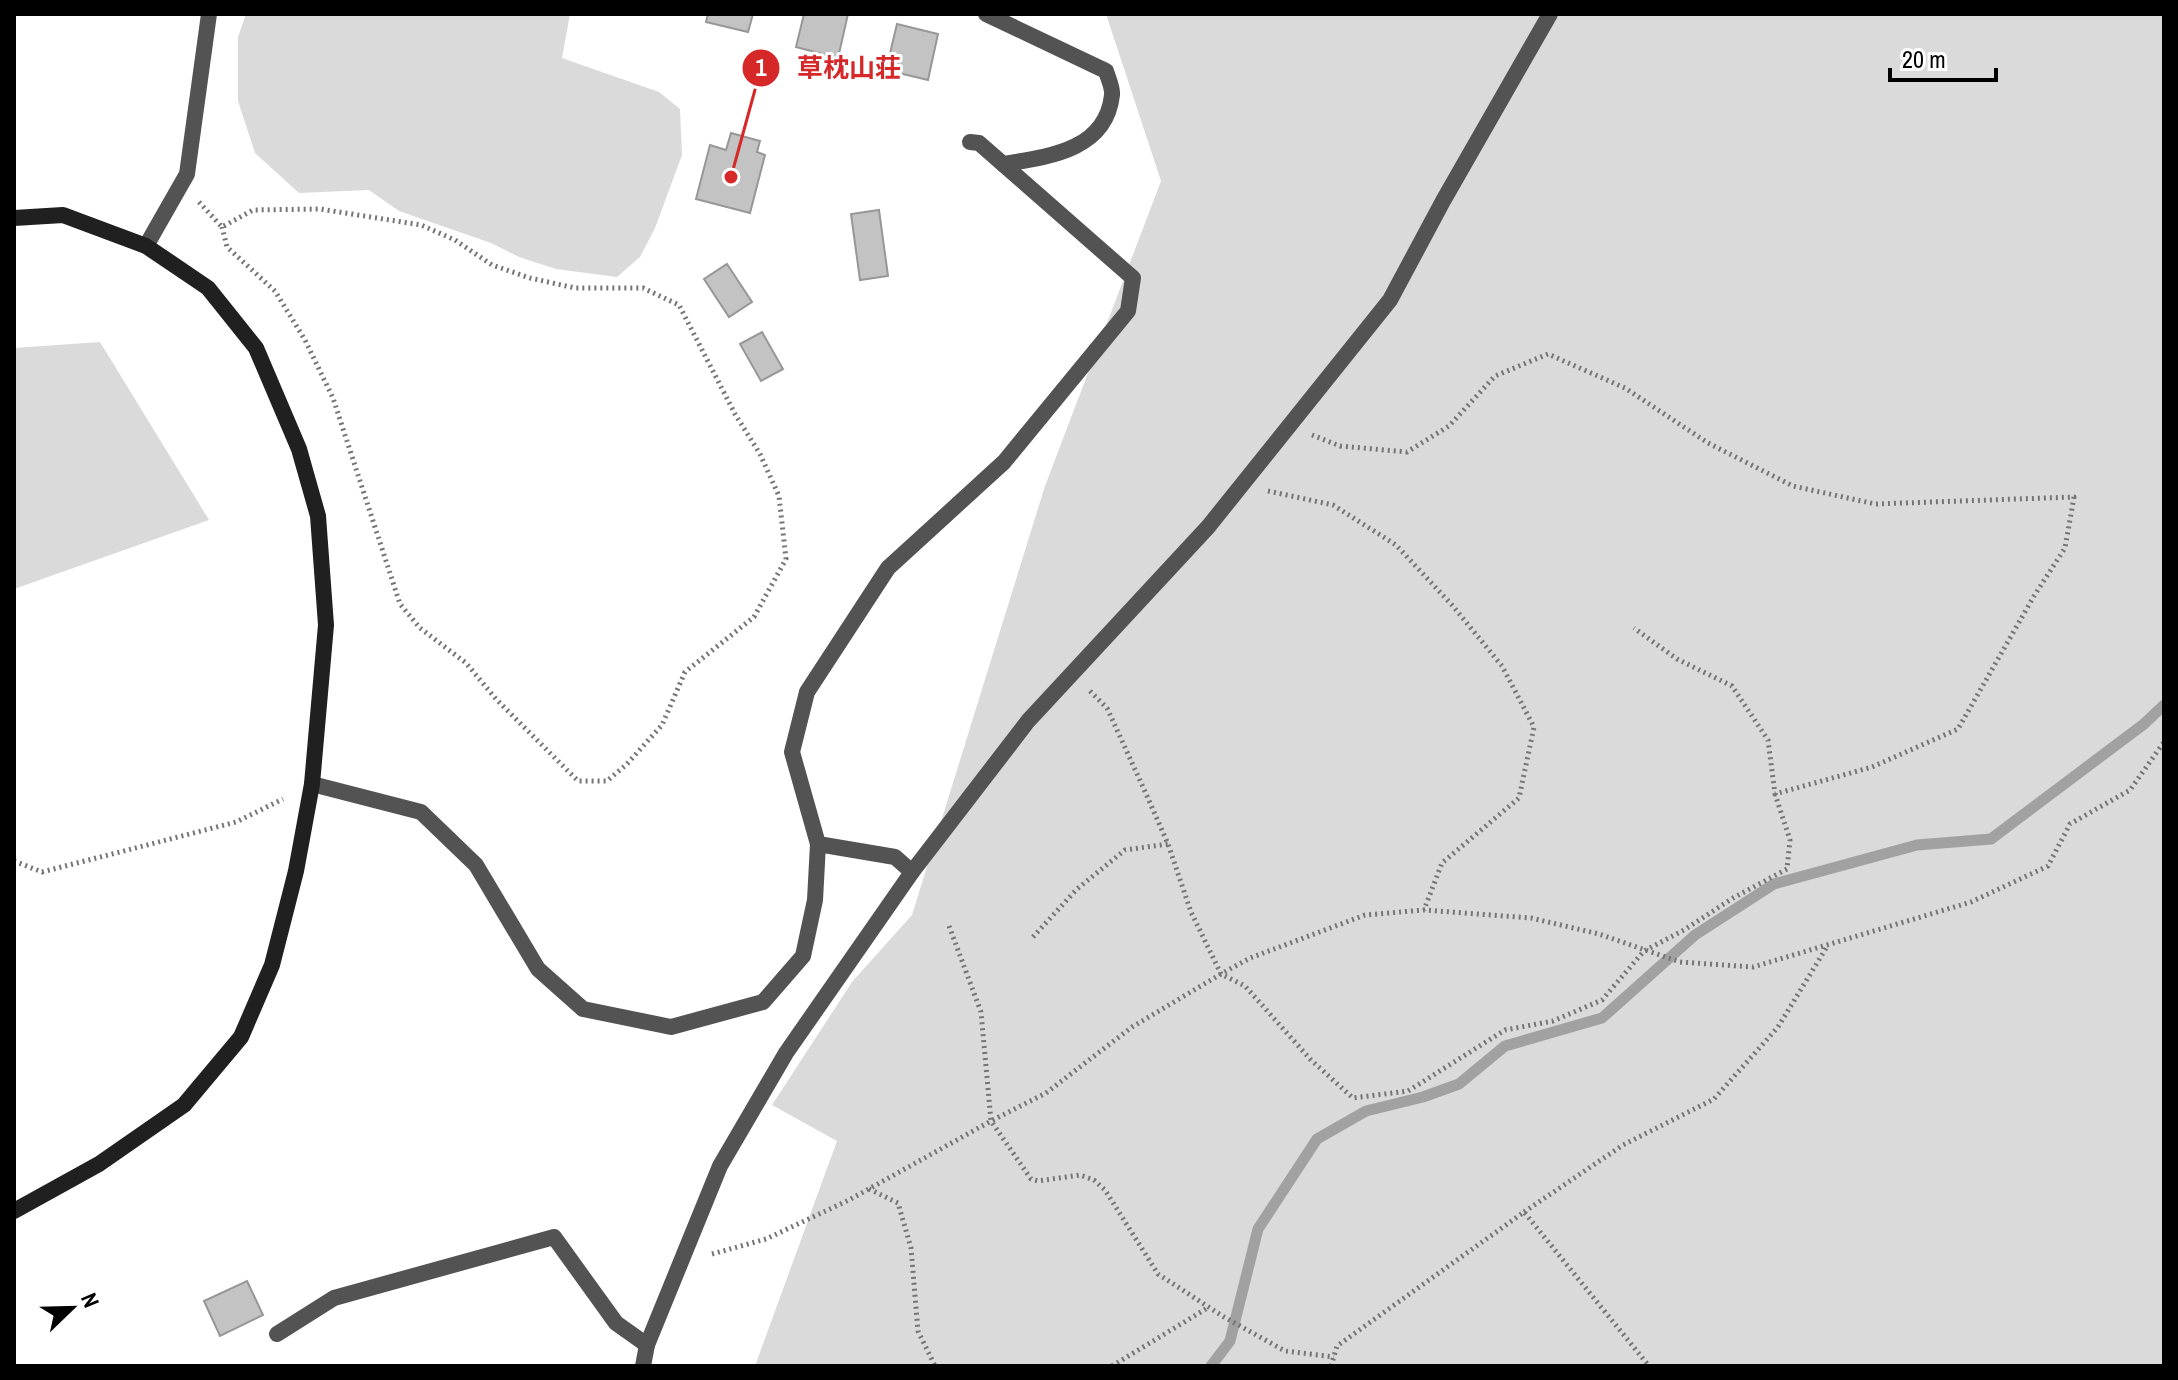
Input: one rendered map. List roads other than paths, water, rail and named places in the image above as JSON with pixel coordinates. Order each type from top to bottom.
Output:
[{"type":"street","points":[[146,246],[187,174],[209,14]]},
{"type":"street","points":[[986,14],[1106,71],[1113,94],[1101,126],[1078,147],[1003,164]]},
{"type":"street","points":[[643,1366],[647,1345],[720,1166],[786,1053],[912,872],[1028,721],[1208,527],[1390,300],[1550,14]]},
{"type":"street","points":[[312,784],[421,812],[476,865],[538,969],[583,1009],[671,1027],[763,1002],[803,956],[815,900],[818,844],[792,752],[807,692],[888,568],[1004,462],[1128,311],[1133,278],[979,143],[970,142]]},
{"type":"street","points":[[14,218],[63,215],[146,246],[208,288],[256,348],[299,449],[318,516],[326,625],[312,784],[296,871],[272,965],[241,1037],[184,1105],[99,1164],[14,1211]]},
{"type":"street","points":[[818,844],[895,857],[912,872]]},
{"type":"street","points":[[277,1334],[334,1298],[554,1237],[616,1323],[647,1345]]},
{"type":"waterway","points":[[1211,1366],[1230,1341],[1258,1229],[1317,1139],[1366,1111],[1423,1097],[1459,1084],[1505,1046],[1602,1018],[1695,935],[1774,884],[1917,845],[1991,839],[2144,724],[2164,705]]},
{"type":"place","name":"草枕山荘","points":[[731,177]]}]
